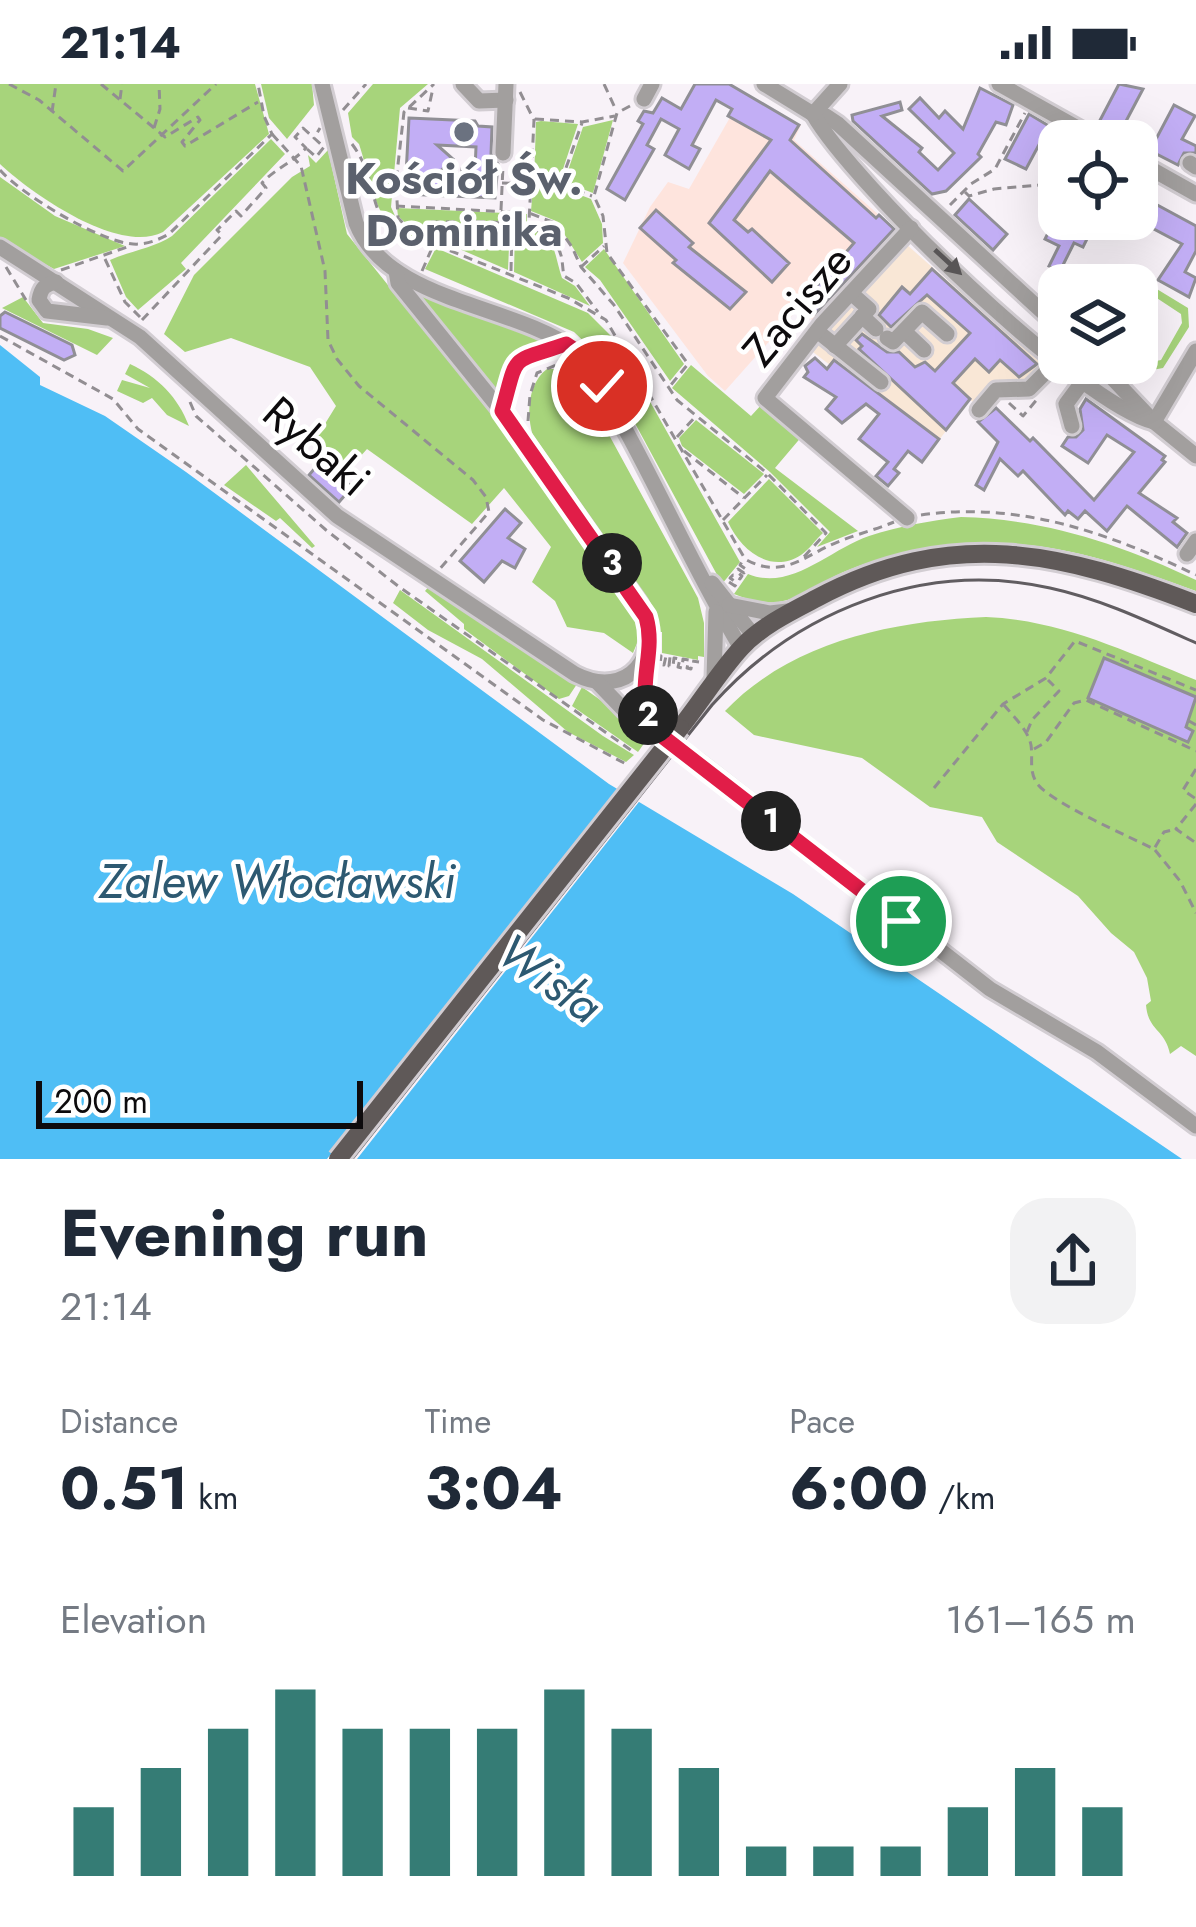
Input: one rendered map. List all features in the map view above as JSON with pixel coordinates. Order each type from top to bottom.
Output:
[{"type":"main road","points":[[338,1159],[747,642],[797,609],[854,580],[894,567],[987,554],[1023,554],[1085,564],[1196,604]]},
{"type":"street","points":[[322,84],[358,229],[378,257],[396,271],[566,344],[582,357],[693,556],[747,642]]},
{"type":"street","points":[[464,84],[479,100],[506,92],[503,153]]},
{"type":"street","points":[[764,84],[813,114],[883,202],[1038,347]]},
{"type":"street","points":[[813,114],[840,84]]},
{"type":"street","points":[[999,84],[1063,120]]},
{"type":"street","points":[[813,114],[838,124],[1038,308]]},
{"type":"street","points":[[1158,168],[1194,179]]},
{"type":"street","points":[[883,202],[884,193],[899,182]]},
{"type":"street","name":"Zacisze","points":[[907,518],[765,398],[911,228]]},
{"type":"street","name":"Rybaki","points":[[0,247],[56,277],[171,362],[315,500],[568,669],[598,683],[624,710],[990,988],[1097,1052],[1196,1126]]},
{"type":"street","points":[[396,271],[398,283],[502,411],[639,603],[650,632],[646,706],[658,733]]},
{"type":"street","points":[[56,277],[40,293],[47,310],[110,318]]},
{"type":"street","points":[[835,346],[868,309],[851,293]]},
{"type":"street","points":[[889,332],[922,312],[947,334]]},
{"type":"street","points":[[862,316],[924,350]]},
{"type":"street","points":[[817,332],[880,382]]},
{"type":"street","points":[[502,411],[508,380],[521,360],[566,344]]},
{"type":"street","points":[[1154,422],[1196,351]]},
{"type":"street","points":[[979,410],[996,390],[1029,388],[1038,379]]},
{"type":"street","points":[[1072,426],[1066,407],[1075,384]]},
{"type":"street","points":[[1086,384],[1154,422]]},
{"type":"street","points":[[1117,384],[1196,456]]},
{"type":"street","points":[[723,601],[770,613],[797,609]]},
{"type":"street","points":[[712,687],[723,601]]},
{"type":"street","points":[[598,683],[622,678],[649,658]]},
{"type":"path","points":[[10,84],[39,100],[123,171],[216,84]]},
{"type":"path","points":[[52,114],[56,84]]},
{"type":"path","points":[[100,84],[162,135]]},
{"type":"path","points":[[120,99],[122,84]]},
{"type":"path","points":[[154,128],[160,109],[159,84]]},
{"type":"path","points":[[259,84],[272,134],[296,158],[325,271],[328,340],[337,358],[359,386],[472,480],[489,505],[489,512],[431,579]]},
{"type":"path","points":[[354,97],[366,84]]},
{"type":"path","points":[[406,108],[428,111],[434,84]]},
{"type":"path","points":[[422,271],[434,240],[404,225],[396,206],[397,162],[406,108],[434,84]]},
{"type":"path","points":[[518,84],[533,119],[530,226]]},
{"type":"path","points":[[604,84],[617,114],[594,196],[614,265],[688,364],[669,387]]},
{"type":"path","points":[[533,119],[582,122],[617,114],[648,92]]},
{"type":"path","points":[[162,135],[198,117],[182,142],[185,146],[260,101]]},
{"type":"path","points":[[945,211],[995,169],[1029,106]]},
{"type":"path","points":[[560,184],[582,122]]},
{"type":"path","points":[[303,128],[324,148],[316,157],[306,148],[295,137],[303,128]]},
{"type":"path","points":[[56,277],[131,244],[157,241],[169,234],[272,134]]},
{"type":"path","points":[[350,142],[357,148],[376,207],[400,238],[511,274],[598,314]]},
{"type":"path","points":[[105,257],[125,302],[142,320],[222,236],[217,230],[236,211],[241,216],[266,188],[262,183],[276,168],[290,165],[306,148]]},
{"type":"path","points":[[501,212],[503,153]]},
{"type":"path","points":[[0,170],[61,215],[131,244]]},
{"type":"path","points":[[502,183],[560,184],[594,196]]},
{"type":"path","points":[[964,191],[969,196],[1038,185]]},
{"type":"path","points":[[396,206],[529,213],[555,223],[580,267],[614,305],[669,387],[696,416],[768,474],[826,533],[797,565]]},
{"type":"path","points":[[430,222],[530,226],[553,240],[561,252],[564,276],[576,283],[612,327],[745,559],[766,568],[797,565],[836,542],[907,518],[975,512],[1040,518],[1105,536],[1196,575]]},
{"type":"path","points":[[511,274],[512,225]]},
{"type":"path","points":[[580,267],[605,244]]},
{"type":"path","points":[[0,262],[32,310]]},
{"type":"path","points":[[0,336],[113,400],[138,429],[542,720],[626,764]]},
{"type":"path","points":[[526,429],[537,374],[549,367],[577,364]]},
{"type":"path","points":[[188,398],[196,416],[326,530],[634,753]]},
{"type":"path","points":[[676,439],[696,416]]},
{"type":"path","points":[[681,448],[744,498]]},
{"type":"path","points":[[722,521],[768,474]]},
{"type":"path","points":[[723,601],[728,581],[737,583],[730,578],[733,574],[740,579],[738,569],[744,574],[747,570],[740,565],[745,559]]},
{"type":"path","points":[[934,788],[1003,704],[1046,678],[1075,641],[1196,690]]},
{"type":"path","points":[[649,658],[661,656],[660,664],[664,664],[666,656],[670,657],[673,666],[674,658],[680,659],[678,667],[682,668],[683,659],[689,660],[687,668],[691,669],[692,661],[696,662]]},
{"type":"path","points":[[1027,734],[1032,720],[1059,691],[1046,678]]},
{"type":"path","points":[[1032,750],[1046,742],[1074,703],[1086,700],[1196,751]]},
{"type":"path","points":[[1003,704],[1027,734],[1033,774],[1047,795],[1154,849],[1180,881],[1196,913]]},
{"type":"path","points":[[1189,722],[1196,725]]},
{"type":"path","points":[[1154,849],[1164,832],[1176,829],[1196,802],[1183,790],[1196,770]]},
{"type":"path","points":[[1188,781],[1192,784],[1196,779]]},
{"type":"path","points":[[1176,829],[1196,843]]},
{"type":"shaded area","points":[[744,93],[801,125],[794,140],[897,231],[817,324],[798,309],[725,391],[708,376],[623,263],[668,182],[689,189]]},
{"type":"shaded area","points":[[906,244],[1038,361],[1038,372],[1026,385],[977,405],[970,400],[922,462],[887,420],[825,372],[830,365],[809,349]]},
{"type":"green space","points":[[0,84],[255,84],[269,134],[163,232],[145,237],[123,235],[54,205],[0,164]]},
{"type":"green space","points":[[261,84],[312,84],[314,105],[287,139],[269,118]]},
{"type":"green space","points":[[373,84],[428,84],[400,108],[391,207],[400,227],[429,243],[391,228],[374,194],[359,144],[352,137],[348,113]]},
{"type":"green space","points":[[613,120],[593,193],[564,182],[583,127]]},
{"type":"green space","points":[[536,122],[578,124],[559,181],[534,181]]},
{"type":"green space","points":[[271,139],[285,154],[181,263],[186,269],[138,310],[126,297],[110,260],[172,236]]},
{"type":"green space","points":[[328,150],[347,234],[509,436],[632,610],[640,636],[633,653],[604,633],[567,627],[555,601],[532,582],[551,547],[504,488],[472,524],[367,449],[350,468],[315,440],[336,406],[310,367],[231,338],[185,352],[164,334],[194,275],[292,177],[310,166],[308,155],[316,163]]},
{"type":"green space","points":[[0,177],[55,216],[125,246],[54,269],[35,259],[32,263],[0,239]]},
{"type":"green space","points":[[533,187],[559,187],[591,199],[602,224],[603,243],[582,262],[556,221],[531,211]]},
{"type":"green space","points":[[397,208],[527,214],[527,223],[510,224],[508,270],[411,228],[398,216]]},
{"type":"green space","points":[[515,228],[546,236],[562,278],[590,306],[514,272]]},
{"type":"green space","points":[[436,248],[588,313],[616,341],[740,562],[722,584],[598,355],[574,332],[425,269]]},
{"type":"green space","points":[[604,249],[684,364],[670,381],[600,280],[585,267]]},
{"type":"green space","points":[[413,287],[542,341],[510,360],[497,395]]},
{"type":"green space","points":[[1158,290],[1188,308],[1189,327],[1158,369],[1158,361],[1182,323],[1181,314],[1158,299]]},
{"type":"green space","points":[[23,297],[43,323],[113,338],[97,355],[2,308]]},
{"type":"green space","points":[[130,364],[166,389],[189,426],[167,415],[152,398],[143,403],[117,391],[122,380],[150,388],[125,374]]},
{"type":"green space","points":[[691,365],[751,416],[763,403],[803,435],[775,468],[858,531],[817,547],[830,532],[770,472],[672,388]]},
{"type":"green space","points":[[547,369],[573,369],[698,598],[704,657],[662,653],[662,632],[656,632],[652,611],[533,436],[530,400]]},
{"type":"green space","points":[[696,420],[764,474],[744,494],[682,446],[679,438]]},
{"type":"green space","points":[[246,465],[315,546],[280,518],[276,521],[224,485]]},
{"type":"green space","points":[[769,479],[823,533],[804,553],[778,562],[748,550],[728,522]]},
{"type":"green space","points":[[961,517],[1052,528],[1110,545],[1196,580],[1196,591],[1078,553],[987,543],[885,557],[779,602],[734,594],[748,574],[764,578],[795,573],[869,536]]},
{"type":"green space","points":[[430,585],[577,684],[569,696],[559,699],[464,629],[425,591]]},
{"type":"green space","points":[[400,590],[634,755],[626,762],[568,732],[482,659],[428,630],[393,603]]},
{"type":"green space","points":[[986,617],[1067,631],[1196,680],[1196,1056],[1181,1046],[1170,1054],[1147,1014],[1146,1005],[1151,1001],[1147,978],[1134,952],[1078,896],[997,842],[982,817],[930,807],[862,758],[754,735],[725,711],[781,667],[846,639],[915,624]]},
{"type":"green space","points":[[582,687],[650,735],[638,752],[572,706]]},
{"type":"water","name":"Zalew Włocławski","points":[[0,345],[40,377],[40,385],[105,416],[186,472],[609,784],[793,894],[1182,1159],[0,1159]]},
{"type":"pier","points":[[622,785],[642,798],[357,1159],[327,1159]]},
{"type":"building","points":[[695,84],[729,84],[799,125],[790,140],[894,229],[815,314],[802,303],[854,243],[770,171],[734,220],[748,232],[752,229],[789,263],[772,282],[709,223],[771,140],[728,116],[732,109],[716,100],[692,145],[700,149],[689,169],[665,155],[679,129],[661,119],[647,145],[654,149],[625,200],[607,189],[643,124],[638,121],[644,111],[653,113],[662,98],[681,109]]},
{"type":"building","points":[[1119,84],[1143,89],[1127,120],[1100,120]]},
{"type":"building","points":[[980,88],[1013,105],[1006,125],[996,122],[978,154],[981,157],[946,191],[932,194],[853,121],[852,115],[900,102],[902,110],[882,116],[922,148],[919,152],[938,170],[954,153],[909,109],[920,98],[939,118],[945,111],[963,129]]},
{"type":"building","points":[[1174,105],[1195,116],[1182,139],[1196,146],[1196,153],[1184,153],[1178,165],[1158,155],[1158,135]]},
{"type":"building","points":[[1029,114],[1039,120],[1038,147],[1026,169],[1005,159]]},
{"type":"building","points":[[409,118],[475,121],[478,126],[492,127],[491,154],[498,164],[495,198],[405,194]],"holes":[[[437,145],[476,147],[475,170],[462,169],[461,180],[432,179],[453,159]]]},
{"type":"building","points":[[969,199],[1007,234],[993,250],[955,215]]},
{"type":"building","points":[[1158,205],[1196,226],[1196,251],[1185,272],[1196,278],[1189,297],[1158,280],[1182,244],[1158,231]]},
{"type":"building","points":[[656,210],[693,243],[689,247],[746,292],[730,309],[673,263],[676,260],[640,228]]},
{"type":"building","points":[[1047,240],[1086,240],[1083,247],[1074,243],[1064,264],[1050,264],[1059,246]]},
{"type":"building","points":[[932,269],[1037,364],[1019,377],[1000,360],[989,372],[975,359],[953,383],[970,399],[946,430],[859,349],[862,346],[856,340],[862,334],[887,352],[899,352],[915,367],[925,362],[935,371],[970,333],[927,295],[891,327],[879,315],[902,287],[910,294]]},
{"type":"building","points":[[5,312],[72,345],[75,355],[64,360],[0,328]]},
{"type":"building","points":[[815,358],[827,369],[834,360],[939,439],[922,462],[908,451],[888,486],[876,476],[888,462],[859,439],[879,414],[866,404],[842,423],[826,409],[836,397],[804,377],[805,366]]},
{"type":"building","points":[[1086,399],[1165,456],[1139,493],[1177,518],[1173,522],[1187,533],[1177,547],[1127,506],[1107,531],[1085,511],[1078,519],[1068,511],[1065,515],[1023,471],[1018,476],[1000,459],[984,490],[976,485],[998,442],[978,422],[996,408],[1094,500],[1134,452],[1107,435],[1088,463],[1062,446],[1083,430],[1080,409]]},
{"type":"building","points":[[321,461],[352,487],[339,502],[309,475]]},
{"type":"building","points":[[505,509],[521,523],[508,538],[525,549],[515,568],[502,561],[484,582],[460,561]]},
{"type":"building","points":[[1104,658],[1196,697],[1186,727],[1193,731],[1188,742],[1088,698]]},
{"type":"railway","points":[[352,1159],[712,705],[783,643],[866,600],[956,581],[1050,588],[1088,598],[1196,643]]},
{"type":"place","name":"Kościół Św. Dominika","points":[[464,132]]},
{"type":"route","points":[[602,386],[582,357],[566,344],[541,350],[526,355],[512,371],[502,411],[646,617],[650,640],[643,662],[644,694],[651,722],[658,733],[901,921]]},
{"type":"water label","name":"Wisła","points":[[550,978]]}]
